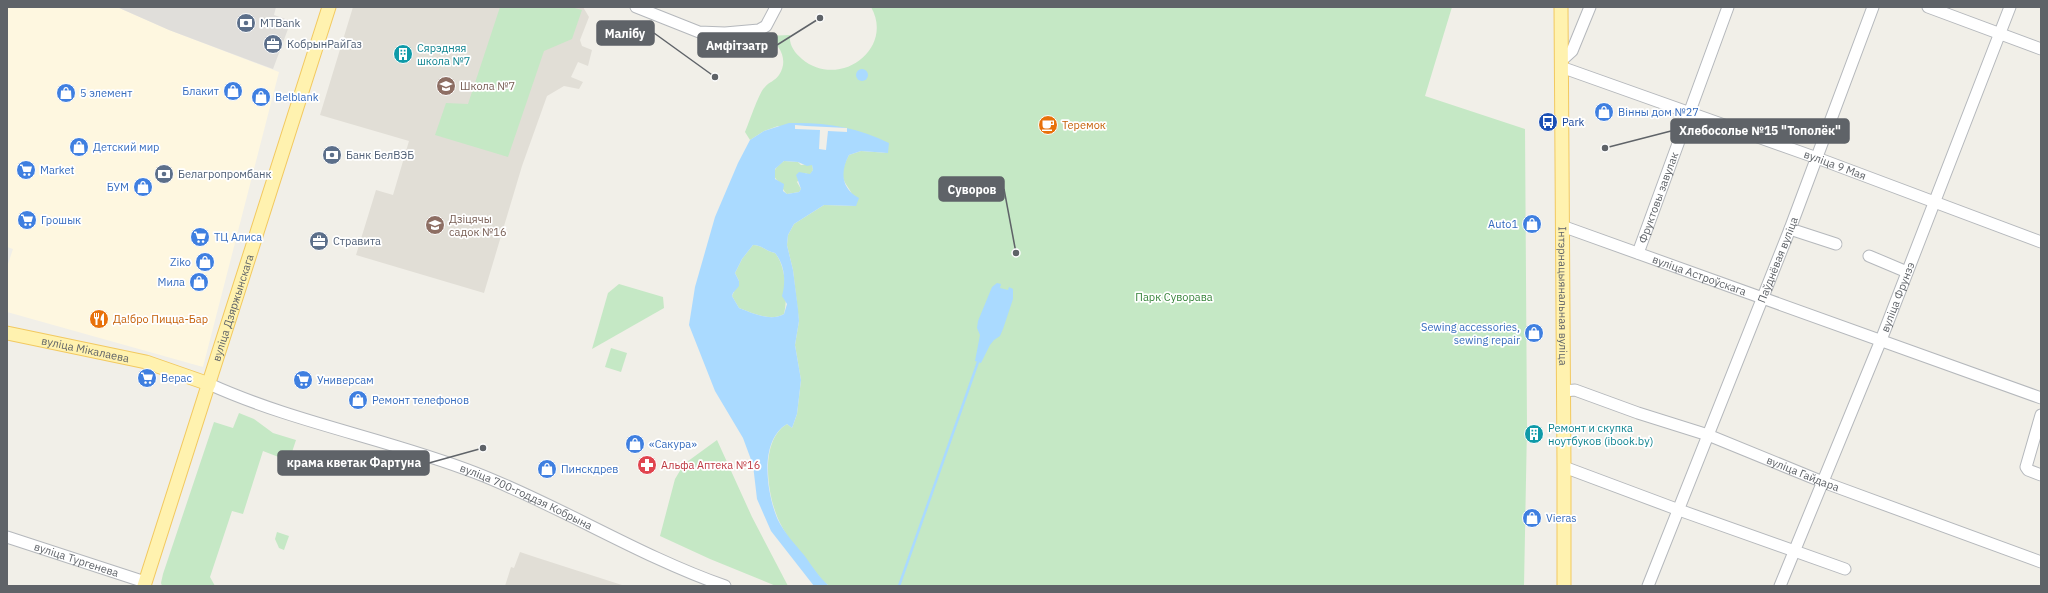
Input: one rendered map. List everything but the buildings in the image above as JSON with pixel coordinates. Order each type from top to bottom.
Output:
[{"type":"main road","name":"вуліца Дзяржынскага","points":[[144,584],[329,7]]},
{"type":"main road","name":"Інтэрнацыянальная вуліца","points":[[1560,7],[1564,391],[1564,586]]},
{"type":"main road","name":"вуліца Мікалаева","points":[[7,333],[146,362],[209,384]]},
{"type":"street","points":[[636,7],[699,32],[725,33],[746,32],[762,28],[770,20],[776,7]]},
{"type":"street","points":[[1561,63],[1572,51],[1590,7]]},
{"type":"street","name":"Фруктовы завулак","points":[[1638,252],[1690,114],[1728,7]]},
{"type":"street","name":"Паўднёвая вуліца","points":[[1648,586],[1790,229],[1873,7]]},
{"type":"street","points":[[1928,7],[2041,49]]},
{"type":"street","name":"вуліца Фрунзэ","points":[[1780,586],[1881,340],[2010,7]]},
{"type":"street","name":"вуліца 9 Мая","points":[[1561,63],[1690,114],[1817,158],[2041,242]]},
{"type":"street","name":"вуліца Астроўскага","points":[[1562,226],[1638,252],[2041,398]]},
{"type":"street","points":[[1790,229],[1836,244]]},
{"type":"street","points":[[1869,256],[1907,272]]},
{"type":"street","name":"вуліца 700-годдзя Кобрына","points":[[209,384],[227,392],[328,426],[476,473],[649,554],[724,586]]},
{"type":"street","name":"вуліца Гайдара","points":[[1564,391],[1575,390],[1638,413],[1708,434],[1823,482],[2041,562]]},
{"type":"street","points":[[2041,415],[2026,466],[2028,470],[2041,475]]},
{"type":"street","points":[[1564,466],[1679,510],[1845,569]]},
{"type":"street","name":"вуліца Тургенева","points":[[7,537],[144,584]]},
{"type":"shaded area","points":[[7,7],[117,7],[169,30],[279,72],[203,367],[7,312],[7,267],[13,249],[7,247]]},
{"type":"shaded area","name":"КобрынРайГаз","points":[[117,7],[276,7],[274,15],[291,21],[273,69],[169,30]]},
{"type":"shaded area","name":"Школа №7","points":[[353,7],[583,7],[589,17],[580,40],[582,46],[592,50],[588,66],[578,62],[571,77],[583,82],[579,89],[564,86],[547,96],[522,166],[484,293],[356,255],[376,190],[393,195],[409,141],[320,115]]},
{"type":"shaded area","points":[[520,552],[625,586],[505,586],[511,567],[514,568]]},
{"type":"green space","points":[[500,7],[571,7],[582,10],[572,39],[544,51],[508,157],[435,135],[446,103],[468,104]]},
{"type":"green space","name":"Парк Суворава","points":[[871,7],[1452,7],[1425,96],[1525,129],[1527,427],[1524,586],[829,586],[822,580],[783,529],[771,497],[769,483],[769,455],[772,443],[778,432],[787,424],[792,428],[797,414],[801,380],[795,345],[799,321],[793,270],[787,245],[788,235],[794,224],[824,205],[856,206],[854,198],[843,178],[843,172],[849,155],[861,151],[888,153],[778,126],[764,131],[750,140],[745,132],[763,90],[779,75],[782,69],[782,53],[776,44],[767,36],[790,35],[791,45],[797,54],[802,59],[817,67],[832,70],[846,67],[859,60],[869,50],[876,37],[876,23]]},
{"type":"green space","points":[[784,161],[798,162],[801,165],[812,164],[813,170],[810,175],[805,173],[797,182],[801,189],[799,192],[787,194],[780,182],[776,180],[774,176],[776,168]]},
{"type":"green space","points":[[753,245],[775,253],[779,258],[784,274],[786,291],[784,314],[767,317],[756,314],[739,308],[732,296],[739,281],[735,273],[742,259]]},
{"type":"green space","points":[[619,284],[663,297],[664,308],[592,349],[608,293]]},
{"type":"green space","points":[[611,348],[627,353],[621,372],[605,367]]},
{"type":"green space","points":[[239,413],[254,419],[273,433],[296,440],[289,461],[263,451],[243,514],[232,511],[210,577],[215,586],[162,586],[161,583],[163,574],[214,422],[233,428]]},
{"type":"green space","points":[[717,440],[752,517],[788,586],[776,586],[710,559],[660,536],[675,479],[684,464]]},
{"type":"green space","points":[[277,532],[289,536],[284,550],[279,548],[275,539]]},
{"type":"water","points":[[862,69],[866,71],[868,75],[866,79],[862,81],[858,79],[856,75],[858,71]]},
{"type":"water","points":[[789,123],[815,123],[853,129],[889,143],[888,153],[861,151],[849,155],[843,173],[849,189],[859,198],[856,206],[824,205],[794,224],[788,235],[787,245],[793,270],[798,309],[799,321],[795,345],[801,380],[797,414],[792,428],[787,424],[778,432],[772,443],[769,455],[768,483],[778,520],[787,534],[829,586],[814,586],[771,531],[757,499],[753,465],[743,438],[715,391],[689,325],[695,287],[715,217],[738,163],[750,140],[764,131]],"holes":[[[784,161],[798,162],[807,166],[812,165],[813,170],[810,174],[799,172],[796,175],[801,189],[799,192],[787,194],[783,191],[784,184],[775,179],[775,169]],[[753,245],[775,253],[781,263],[784,274],[782,296],[787,304],[784,314],[773,317],[756,314],[739,308],[732,296],[739,286],[739,281],[735,273],[742,259]]]},
{"type":"water","points":[[997,283],[1001,284],[1000,288],[1008,290],[1009,287],[1013,289],[1013,299],[1000,336],[990,345],[981,363],[975,361],[980,335],[977,328],[978,321],[992,287]]},
{"type":"pier","points":[[795,125],[847,128],[847,132],[828,131],[826,150],[819,149],[820,130],[795,129]]},
{"type":"waterway","points":[[899,586],[978,362]]},
{"type":"place","name":"Амфітэатр","points":[[820,18]]},
{"type":"place","name":"MTBank","points":[[246,23]]},
{"type":"place","name":"КобрынРайГаз","points":[[273,44]]},
{"type":"place","name":"Сярэдняя школа №7","points":[[403,54]]},
{"type":"place","name":"Малібу","points":[[715,77]]},
{"type":"place","name":"Школа №7","points":[[446,86]]},
{"type":"place","name":"Блакит","points":[[233,91]]},
{"type":"place","name":"5 элемент","points":[[66,93]]},
{"type":"place","name":"Belblank","points":[[261,97]]},
{"type":"place","name":"Вінны дом №27","points":[[1604,112]]},
{"type":"place","name":"Park","points":[[1548,122]]},
{"type":"place","name":"Теремок","points":[[1048,125]]},
{"type":"place","name":"Детский мир","points":[[79,147]]},
{"type":"place","name":"Хлебосолье №15 \"Тополёк\"","points":[[1605,148]]},
{"type":"place","name":"Банк БелВЭБ","points":[[332,155]]},
{"type":"place","name":"Market","points":[[26,170]]},
{"type":"place","name":"Белагропромбанк","points":[[164,174]]},
{"type":"place","name":"БУМ","points":[[143,187]]},
{"type":"place","name":"Грошык","points":[[27,220]]},
{"type":"place","name":"Auto1","points":[[1532,224]]},
{"type":"place","name":"Дзіцячы садок №16","points":[[435,225]]},
{"type":"place","name":"ТЦ Алиса","points":[[200,237]]},
{"type":"place","name":"Стравита","points":[[319,241]]},
{"type":"place","name":"Суворов","points":[[1016,253]]},
{"type":"place","name":"Ziko","points":[[205,262]]},
{"type":"place","name":"Мила","points":[[199,282]]},
{"type":"place","name":"Да!бро Пицца-Бар","points":[[99,319]]},
{"type":"place","name":"Sewing accessories, sewing repair","points":[[1534,333]]},
{"type":"place","name":"Верас","points":[[147,378]]},
{"type":"place","name":"Универсам","points":[[303,380]]},
{"type":"place","name":"Ремонт телефонов","points":[[358,400]]},
{"type":"place","name":"Ремонт и скупка ноутбуков (ibook.by)","points":[[1534,434]]},
{"type":"place","name":"«Сакура»","points":[[635,444]]},
{"type":"place","name":"крама кветак Фартуна","points":[[483,448]]},
{"type":"place","name":"Альфа Аптека №16","points":[[647,465]]},
{"type":"place","name":"Пинскдрев","points":[[547,469]]},
{"type":"place","name":"Vieras","points":[[1532,518]]}]
